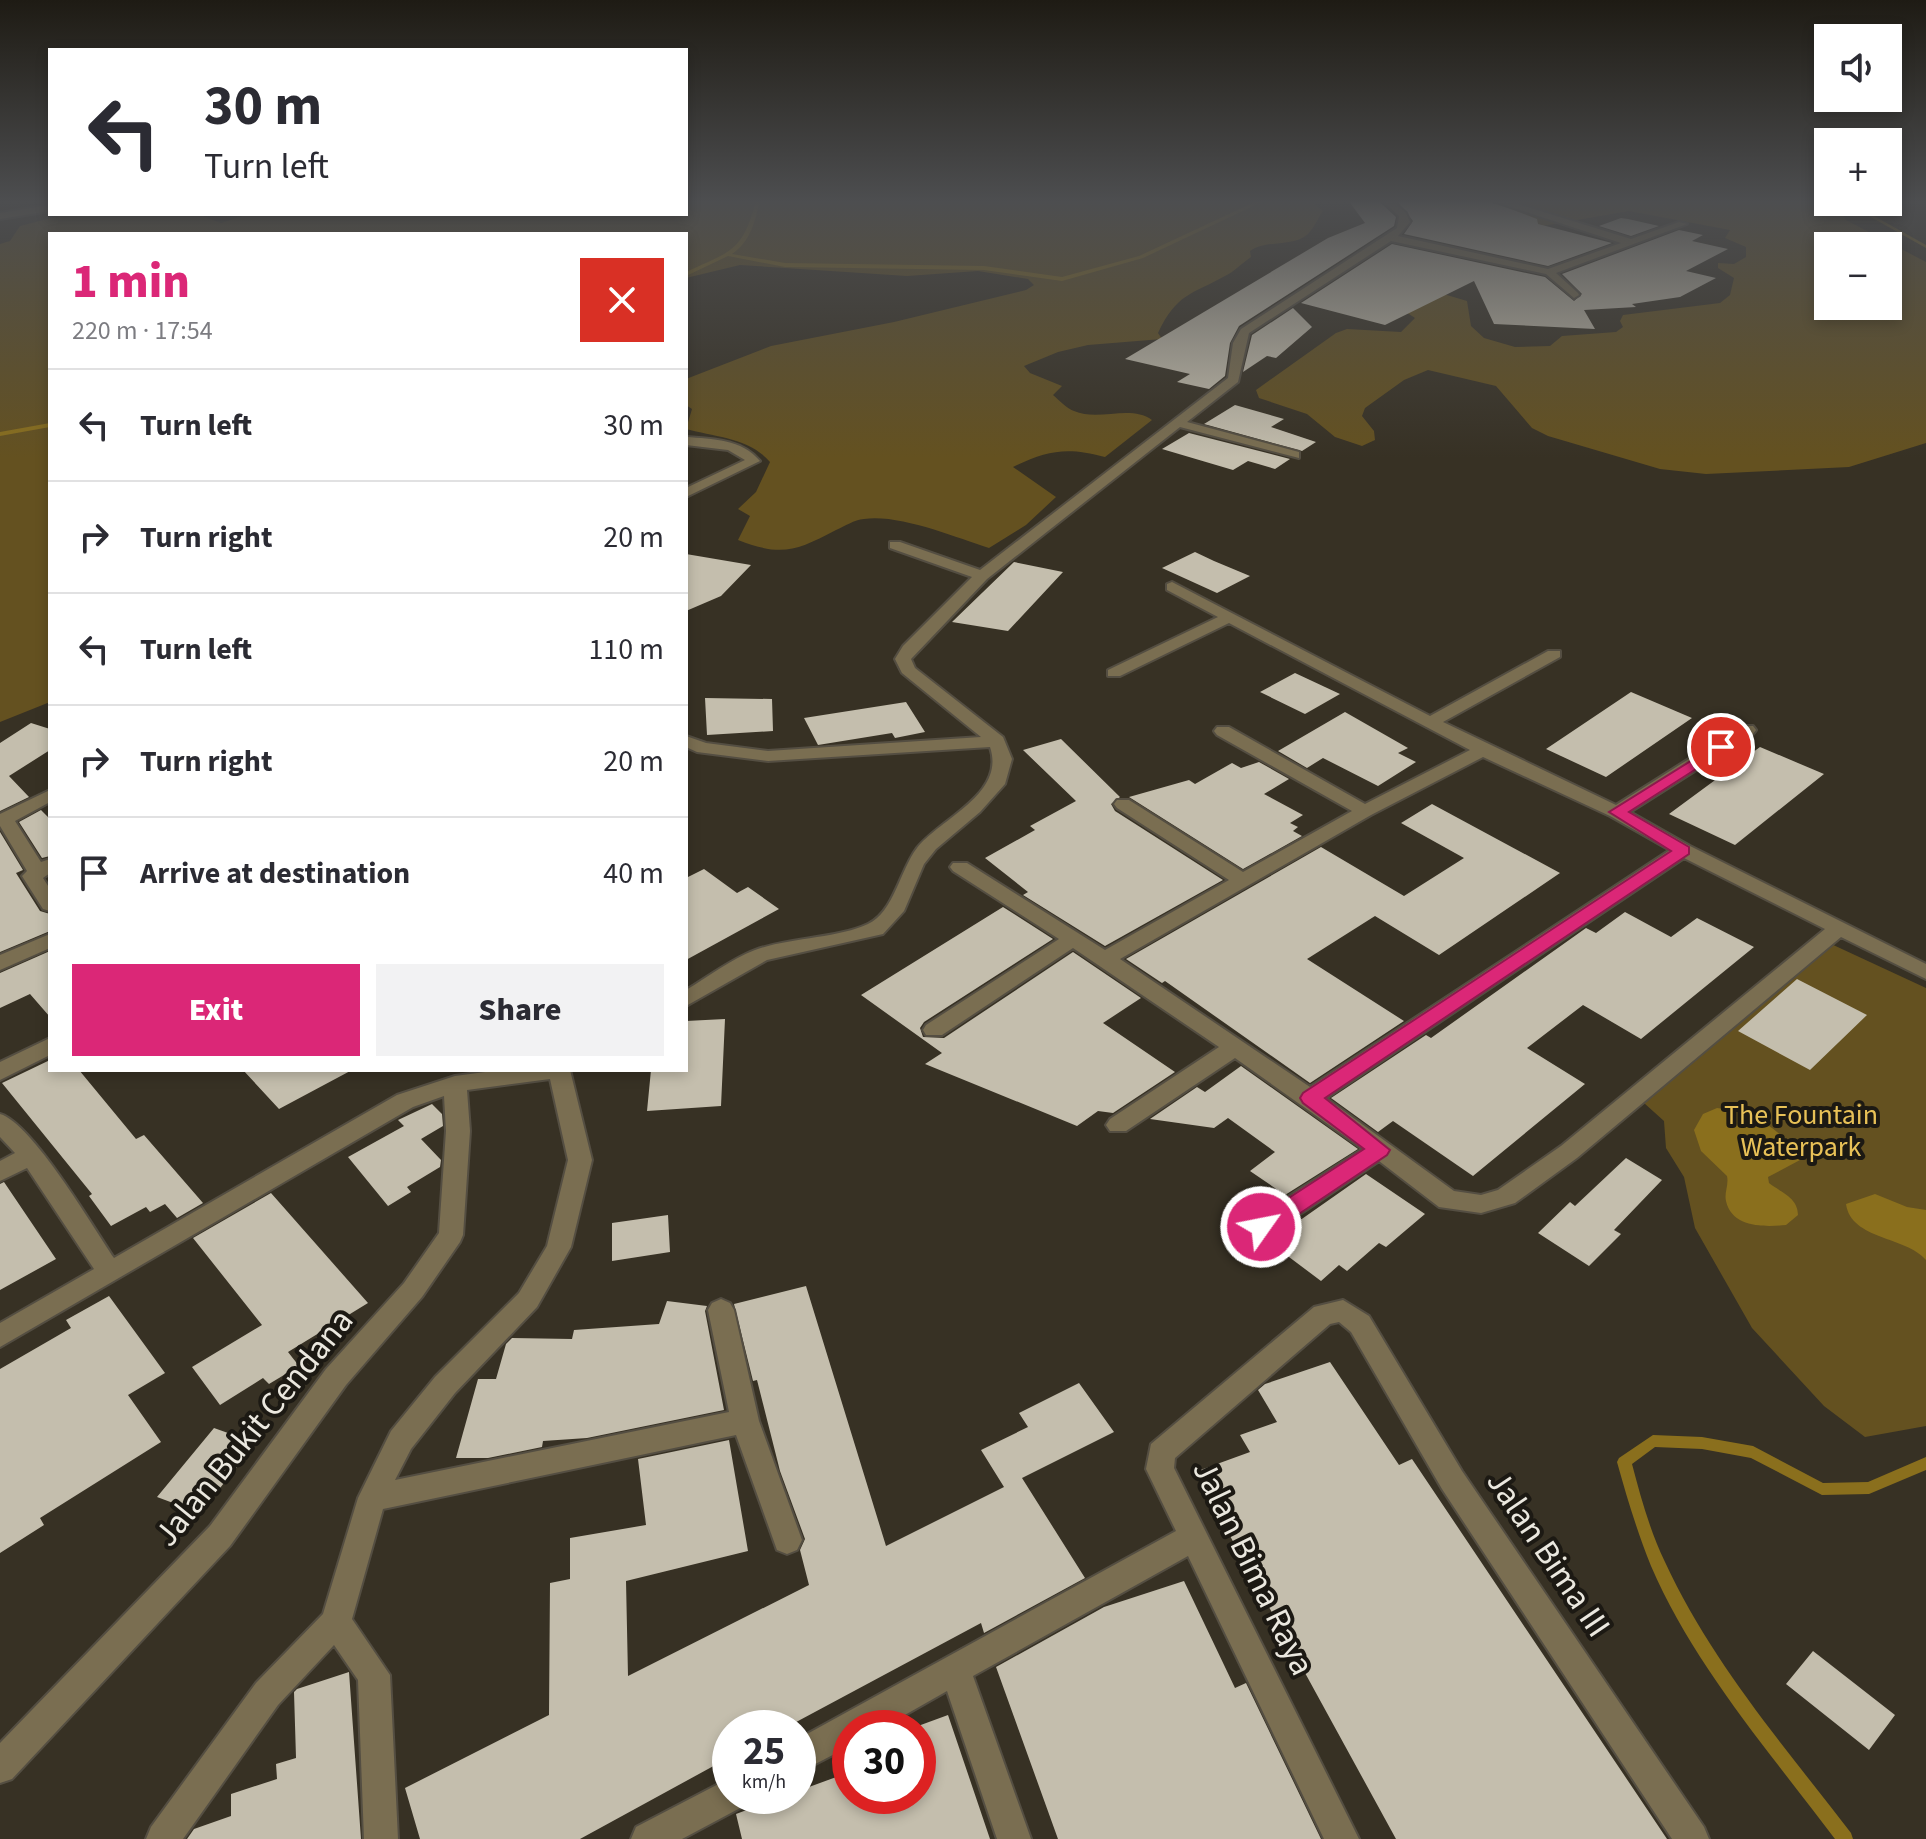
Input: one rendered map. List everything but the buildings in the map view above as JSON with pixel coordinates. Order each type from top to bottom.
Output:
[{"type":"street","points":[[688,998],[761,955],[876,929],[894,911],[915,863],[929,845],[974,808],[996,784],[1003,759],[997,741],[908,670],[903,659],[920,637],[982,576],[1234,379],[1235,348],[1245,331],[1316,286]]},
{"type":"street","points":[[1564,286],[1574,295]]},
{"type":"street","points":[[1178,423],[1294,455]]},
{"type":"street","points":[[688,441],[736,450],[750,455],[753,461],[688,492]]},
{"type":"street","points":[[895,545],[982,576]]},
{"type":"street","points":[[1172,587],[1483,750],[1617,812],[1683,850],[1926,972]]},
{"type":"street","points":[[1114,673],[1230,617]]},
{"type":"street","points":[[1431,722],[1554,654]]},
{"type":"street","points":[[1617,812],[1747,730]]},
{"type":"street","points":[[1223,731],[1365,811]]},
{"type":"street","points":[[688,742],[703,748],[768,756],[997,741]]},
{"type":"street","points":[[1105,959],[1365,811],[1483,750]]},
{"type":"street","points":[[48,796],[7,815],[5,819],[43,869],[33,882],[48,902]]},
{"type":"street","points":[[1123,804],[1242,880]]},
{"type":"street","points":[[1310,1098],[1683,850]]},
{"type":"street","points":[[960,867],[1105,959],[1310,1098],[1448,1200],[1481,1204],[1506,1197],[1569,1152],[1839,928]]},
{"type":"street","points":[[934,1030],[1073,939]]},
{"type":"street","points":[[0,963],[48,941]]},
{"type":"street","points":[[0,1072],[48,1047]]},
{"type":"street","points":[[1118,1125],[1235,1047]]},
{"type":"street","points":[[0,1336],[405,1101],[455,1084],[544,1072]]},
{"type":"street","points":[[163,1839],[267,1694],[336,1622],[372,1498],[401,1440],[445,1385],[528,1300],[559,1247],[580,1160],[559,1072]]},
{"type":"street","name":"Jalan Bukit Cendana","points":[[0,1767],[220,1536],[336,1377],[413,1290],[451,1235],[458,1131],[455,1084]]},
{"type":"street","points":[[0,1122],[31,1155],[110,1272]]},
{"type":"street","points":[[1261,1227],[1379,1150]]},
{"type":"street","points":[[0,1172],[31,1155]]},
{"type":"street","points":[[721,1310],[745,1421],[787,1540]]},
{"type":"street","name":"Jalan Bima Raya","points":[[1342,1839],[1160,1469],[1161,1453],[1323,1314],[1343,1311]]},
{"type":"street","name":"Jalan Bima III","points":[[1343,1311],[1360,1324],[1452,1480],[1692,1839]]},
{"type":"street","points":[[372,1498],[745,1421]]},
{"type":"street","points":[[883,1710],[1195,1536]]},
{"type":"street","points":[[336,1622],[374,1675],[381,1839]]},
{"type":"street","points":[[955,1670],[1014,1839]]},
{"type":"street","points":[[648,1839],[688,1829],[712,1810]]},
{"type":"green space","points":[[0,286],[48,286],[48,703],[0,722]]},
{"type":"green space","points":[[1033,286],[1206,286],[1179,302],[1172,310],[1158,333],[1162,339],[1088,345],[1058,352],[1024,366],[1030,373],[1062,386],[1053,395],[1074,411],[1094,415],[1134,413],[1152,420],[1105,457],[1058,452],[1013,467],[1056,497],[1026,525],[989,548],[927,528],[878,518],[857,521],[810,543],[788,549],[766,549],[738,540],[750,516],[738,509],[756,492],[770,462],[742,443],[688,429],[692,409],[688,406],[688,378],[771,346],[894,322]]},
{"type":"green space","points":[[1732,286],[1814,286],[1814,320],[1902,320],[1902,286],[1926,286],[1926,443],[1849,467],[1706,474],[1660,469],[1548,436],[1532,428],[1496,386],[1428,370],[1404,380],[1365,408],[1362,416],[1374,431],[1375,440],[1362,446],[1335,437],[1307,414],[1259,398],[1256,390],[1336,333],[1347,329],[1401,332],[1415,318],[1406,312],[1440,293],[1467,301],[1471,326],[1484,338],[1515,347],[1550,346],[1562,336],[1616,332],[1623,327],[1620,321],[1623,315],[1720,303],[1730,295]]},
{"type":"green space","name":"The Fountain Waterpark","points":[[1829,943],[1926,988],[1926,1426],[1865,1437],[1824,1406],[1752,1328],[1695,1228],[1684,1177],[1666,1148],[1664,1121],[1644,1103]]},
{"type":"shaded area","points":[[1717,1108],[1743,1113],[1765,1124],[1784,1139],[1800,1160],[1768,1177],[1769,1183],[1792,1199],[1797,1209],[1798,1215],[1786,1225],[1750,1224],[1729,1210],[1727,1176],[1701,1151],[1694,1130],[1703,1114]]},
{"type":"shaded area","points":[[1875,1194],[1907,1207],[1926,1210],[1926,1260],[1906,1246],[1868,1231],[1850,1216],[1846,1204]]},
{"type":"waterway","points":[[0,434],[48,425]]},
{"type":"waterway","points":[[1845,1839],[1745,1707],[1684,1614],[1659,1566],[1638,1515],[1624,1462],[1653,1441],[1702,1443],[1753,1452],[1822,1489],[1869,1488],[1926,1463]]},
{"type":"route","points":[[1261,1227],[1379,1150],[1310,1098],[1683,850],[1617,812],[1721,747]]}]
